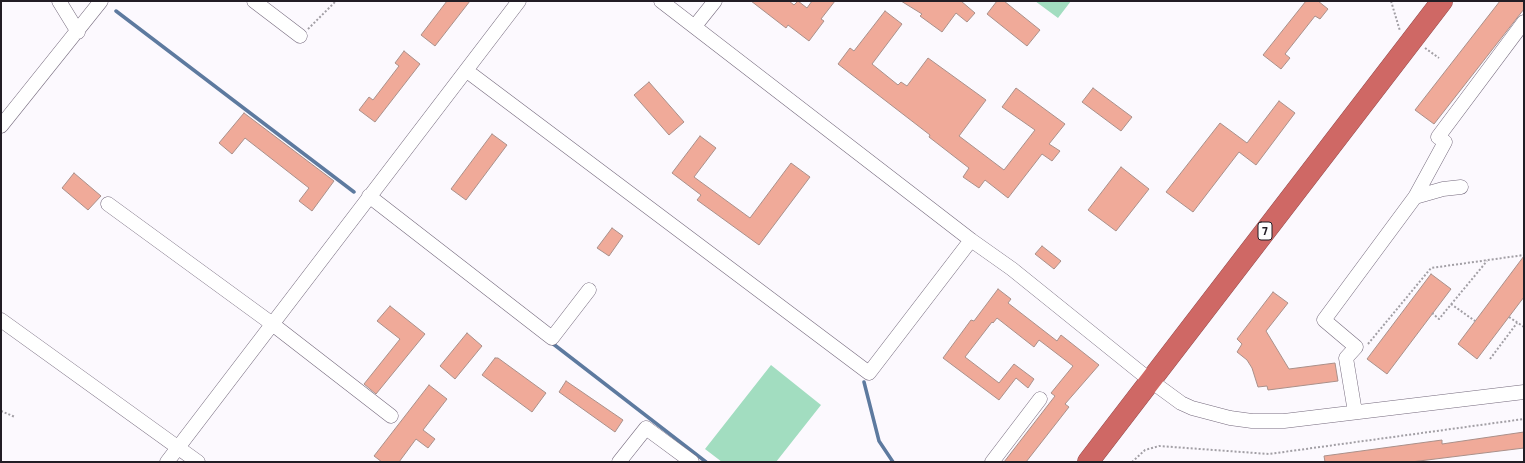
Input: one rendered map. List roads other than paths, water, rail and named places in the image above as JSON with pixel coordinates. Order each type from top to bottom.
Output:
[{"type":"highway","name":"7","points":[[1088,462],[1442,1]]},
{"type":"street","points":[[59,1],[78,32]]},
{"type":"street","points":[[1,126],[78,32],[101,1]]},
{"type":"street","points":[[254,1],[300,36]]},
{"type":"street","points":[[167,462],[368,196],[467,71],[519,1]]},
{"type":"street","points":[[661,1],[971,240],[1012,269],[1180,403],[1192,408],[1230,418],[1252,421],[1284,421],[1524,392]]},
{"type":"street","points":[[695,26],[716,1]]},
{"type":"street","points":[[1355,412],[1346,358],[1356,347],[1324,320],[1415,197],[1445,142],[1438,137],[1524,22]]},
{"type":"street","points":[[467,71],[869,373],[971,240]]},
{"type":"street","points":[[1415,197],[1443,189],[1461,187]]},
{"type":"street","points":[[368,196],[552,338],[589,290]]},
{"type":"street","points":[[108,204],[272,323],[391,416]]},
{"type":"street","points":[[1,320],[198,462]]},
{"type":"street","points":[[992,462],[1040,399]]},
{"type":"street","points":[[619,462],[646,428],[692,462]]},
{"type":"waterway","points":[[116,11],[354,192]]},
{"type":"waterway","points":[[552,343],[706,462]]},
{"type":"waterway","points":[[864,382],[879,441],[893,462]]}]
